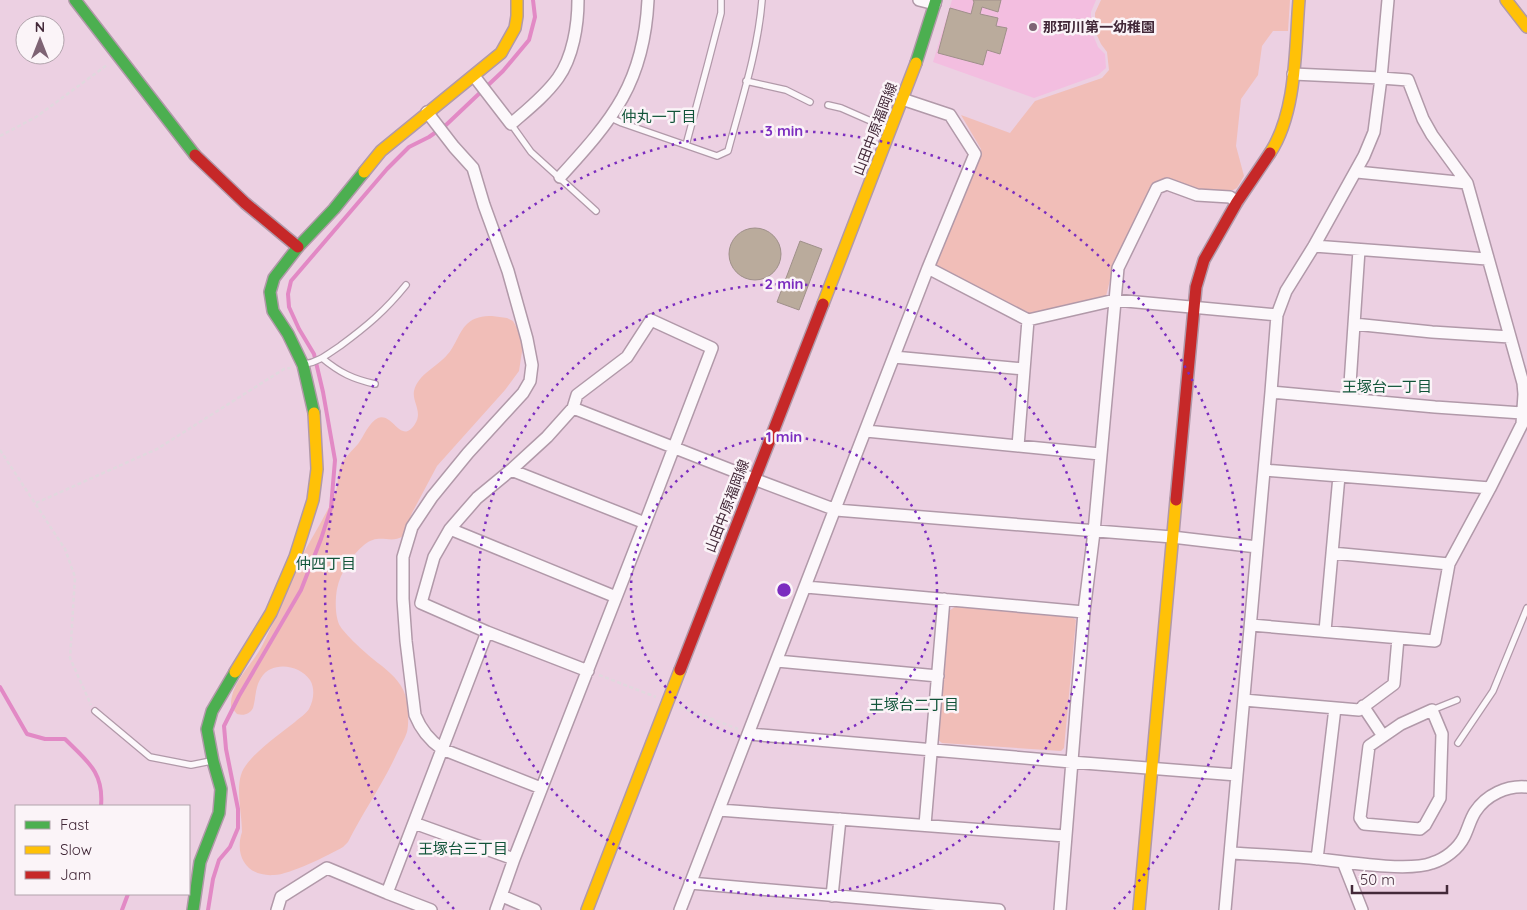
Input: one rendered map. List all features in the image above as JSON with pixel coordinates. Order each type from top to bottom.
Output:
[{"type":"street","points":[[75,0],[189,149],[246,203],[298,247]]},
{"type":"street","points":[[193,910],[200,862],[219,813],[221,789],[213,761],[208,729],[212,711],[271,613],[295,557],[313,500],[317,469],[315,419],[303,364],[288,334],[273,311],[270,292],[274,278],[298,247],[334,209],[381,151],[501,53],[511,37],[518,18],[518,0]]},
{"type":"street","points":[[474,76],[510,124],[537,101],[558,77],[569,55],[575,29],[578,0]]},
{"type":"street","points":[[560,177],[611,118],[625,95],[635,74],[647,23],[648,0]]},
{"type":"street","points":[[919,0],[936,2]]},
{"type":"street","points":[[1139,910],[1196,287],[1204,260],[1238,202],[1277,142],[1286,114],[1293,74],[1299,0]]},
{"type":"street","points":[[1225,910],[1265,470],[1277,315],[1286,290],[1314,246],[1356,172],[1374,132],[1388,0]]},
{"type":"street","points":[[1506,0],[1527,27]]},
{"type":"street","name":"山田中原福岡線","points":[[587,910],[891,130],[936,2]]},
{"type":"street","points":[[1251,625],[1435,641],[1449,564],[1522,424],[1523,383],[1467,183],[1432,135],[1408,80],[1293,74]]},
{"type":"street","points":[[680,910],[928,268],[975,154],[950,115],[902,99]]},
{"type":"street","points":[[427,112],[473,168],[508,271],[527,339],[532,365],[530,381],[523,393],[468,453],[412,526],[403,557],[406,641],[415,716],[430,741],[442,749],[542,788]]},
{"type":"street","points":[[1356,172],[1467,183]]},
{"type":"street","points":[[1060,910],[1084,612],[1094,532],[1118,268],[1157,188],[1167,184],[1197,195],[1230,197],[1238,202]]},
{"type":"street","points":[[1314,246],[1488,259]]},
{"type":"street","points":[[1349,399],[1359,250]]},
{"type":"street","points":[[928,268],[1028,320],[1115,300],[1277,315]]},
{"type":"street","points":[[496,910],[712,348],[651,320],[627,357],[577,395],[573,408],[547,437],[477,498],[450,529],[434,557],[421,603],[487,632],[588,670]]},
{"type":"street","points":[[1018,446],[1028,320]]},
{"type":"street","points":[[1354,324],[1510,337]]},
{"type":"street","points":[[894,357],[1024,369]]},
{"type":"street","points":[[1271,392],[1522,413]]},
{"type":"street","points":[[573,408],[754,480],[836,510],[1172,537],[1257,547]]},
{"type":"street","points":[[866,431],[1100,454]]},
{"type":"street","points":[[511,470],[645,523]]},
{"type":"street","points":[[1265,470],[1490,488]]},
{"type":"street","points":[[1325,631],[1339,476]]},
{"type":"street","points":[[450,529],[616,597]]},
{"type":"street","points":[[1332,553],[1449,564]]},
{"type":"street","points":[[806,586],[1084,612]]},
{"type":"street","points":[[925,825],[944,599]]},
{"type":"street","points":[[387,893],[487,632]]},
{"type":"street","points":[[1244,700],[1359,710],[1394,684],[1398,638]]},
{"type":"street","points":[[777,661],[938,676]]},
{"type":"street","points":[[1363,706],[1383,736]]},
{"type":"street","points":[[1316,859],[1335,708]]},
{"type":"street","points":[[1432,710],[1442,734],[1440,798],[1425,825],[1420,829],[1364,824],[1360,818],[1369,746],[1401,724],[1432,710]]},
{"type":"street","points":[[749,734],[1237,775]]},
{"type":"street","points":[[1231,853],[1409,867],[1423,866],[1447,856],[1457,847],[1464,838],[1474,814],[1482,803],[1500,791],[1527,787]]},
{"type":"street","points":[[719,810],[1065,836]]},
{"type":"street","points":[[832,896],[840,819]]},
{"type":"street","points":[[414,823],[514,859]]},
{"type":"street","points":[[1343,862],[1362,910]]},
{"type":"street","points":[[277,910],[281,897],[327,868],[431,910]]},
{"type":"street","points":[[690,883],[999,910]]},
{"type":"street","points":[[502,896],[535,910]]},
{"type":"lane","points":[[686,145],[708,63],[721,0]]},
{"type":"lane","points":[[611,118],[717,156],[728,151],[760,23],[762,0]]},
{"type":"lane","points":[[746,81],[786,90],[810,102]]},
{"type":"lane","points":[[828,105],[841,108],[891,130]]},
{"type":"lane","points":[[510,124],[532,152],[596,211]]},
{"type":"lane","points":[[303,364],[322,358],[380,315],[406,285]]},
{"type":"lane","points":[[322,358],[337,370],[355,379],[375,384]]},
{"type":"lane","points":[[1458,743],[1493,691],[1527,608]]},
{"type":"lane","points":[[1432,710],[1457,700]]},
{"type":"lane","points":[[95,712],[150,757],[191,765],[213,761]]},
{"type":"path","points":[[0,136],[36,117],[119,56]]},
{"type":"path","points":[[36,503],[157,449],[284,369],[303,364]]},
{"type":"path","points":[[0,450],[65,549],[75,577],[70,658],[95,712]]},
{"type":"shaded area","points":[[952,0],[1096,0],[1091,12],[1091,30],[1098,47],[1105,54],[1106,68],[1098,75],[1034,98],[933,62]]},
{"type":"shaded area","points":[[1101,0],[1290,0],[1288,31],[1273,31],[1262,46],[1258,75],[1241,99],[1236,146],[1244,176],[1237,188],[1233,190],[1203,192],[1165,180],[1152,185],[1115,260],[1106,296],[1033,315],[935,267],[981,149],[961,115],[1010,133],[1035,101],[1102,78],[1109,70],[1107,52],[1095,31],[1095,13]]},
{"type":"shaded area","points":[[479,317],[507,318],[513,321],[517,328],[523,345],[519,371],[505,390],[437,466],[412,513],[403,536],[394,539],[375,539],[364,545],[347,565],[337,589],[336,608],[340,626],[348,636],[394,677],[404,691],[408,717],[408,729],[405,737],[348,842],[343,847],[289,872],[265,875],[256,872],[250,869],[241,857],[240,841],[242,832],[239,795],[241,775],[249,761],[256,754],[308,711],[312,702],[313,690],[310,680],[299,671],[285,667],[271,669],[259,681],[252,710],[242,715],[237,714],[231,707],[234,690],[259,652],[301,558],[330,505],[344,459],[378,418],[383,417],[405,432],[410,430],[415,424],[418,415],[414,391],[419,380],[447,355],[467,324]]},
{"type":"shaded area","points":[[956,606],[1072,617],[1076,620],[1064,748],[1061,751],[942,743],[937,739],[949,611]]},
{"type":"building","points":[[973,0],[1001,0],[998,12],[982,7],[980,14],[998,18],[996,26],[1007,28],[1000,54],[987,50],[983,65],[938,53],[950,8],[971,14]]},
{"type":"building","points":[[755,228],[769,232],[777,240],[781,254],[777,268],[769,276],[755,280],[741,276],[733,268],[729,254],[733,240],[741,232]]},
{"type":"building","points":[[800,241],[822,249],[799,310],[777,302]]},
{"type":"waterway","points":[[208,910],[213,879],[219,860],[230,847],[238,828],[238,809],[226,749],[224,726],[239,696],[301,590],[331,508],[335,460],[314,354],[299,329],[289,307],[288,294],[291,281],[387,169],[409,147],[429,137],[446,125],[503,71],[529,40],[535,17],[533,0]]},
{"type":"waterway","points":[[0,687],[27,734],[45,739],[65,739],[87,761],[100,784],[101,805]]},
{"type":"waterway","points":[[122,910],[128,895]]},
{"type":"traffic: fast","points":[[75,0],[195,155]]},
{"type":"traffic: fast","points":[[916,63],[936,0]]},
{"type":"traffic: fast","points":[[314,413],[303,365],[288,334],[273,311],[270,292],[274,278],[298,247],[334,209],[364,172]]},
{"type":"traffic: fast","points":[[193,910],[200,862],[219,813],[221,789],[207,729],[212,711],[235,672]]},
{"type":"traffic: slow","points":[[364,172],[381,151],[501,53],[515,28],[517,0]]},
{"type":"traffic: slow","points":[[1270,153],[1279,137],[1290,99],[1299,0]]},
{"type":"traffic: slow","points":[[1506,0],[1527,27]]},
{"type":"traffic: slow","points":[[823,304],[916,63]]},
{"type":"traffic: slow","points":[[235,672],[271,613],[295,557],[313,500],[317,469],[314,413]]},
{"type":"traffic: slow","points":[[1139,910],[1176,500]]},
{"type":"traffic: slow","points":[[587,910],[680,670]]},
{"type":"traffic: jam","points":[[1176,500],[1196,287],[1204,260],[1237,202],[1270,153]]},
{"type":"traffic: jam","points":[[195,155],[245,203],[298,247]]},
{"type":"traffic: jam","points":[[680,670],[823,304]]},
{"type":"place","name":"那珂川第一幼稚園","points":[[1033,27]]},
{"type":"district","name":"仲丸一丁目","points":[[659,116]]},
{"type":"district","name":"王塚台一丁目","points":[[1387,386]]},
{"type":"district","name":"仲四丁目","points":[[326,563]]},
{"type":"district","name":"王塚台二丁目","points":[[914,704]]},
{"type":"district","name":"王塚台三丁目","points":[[463,848]]}]
